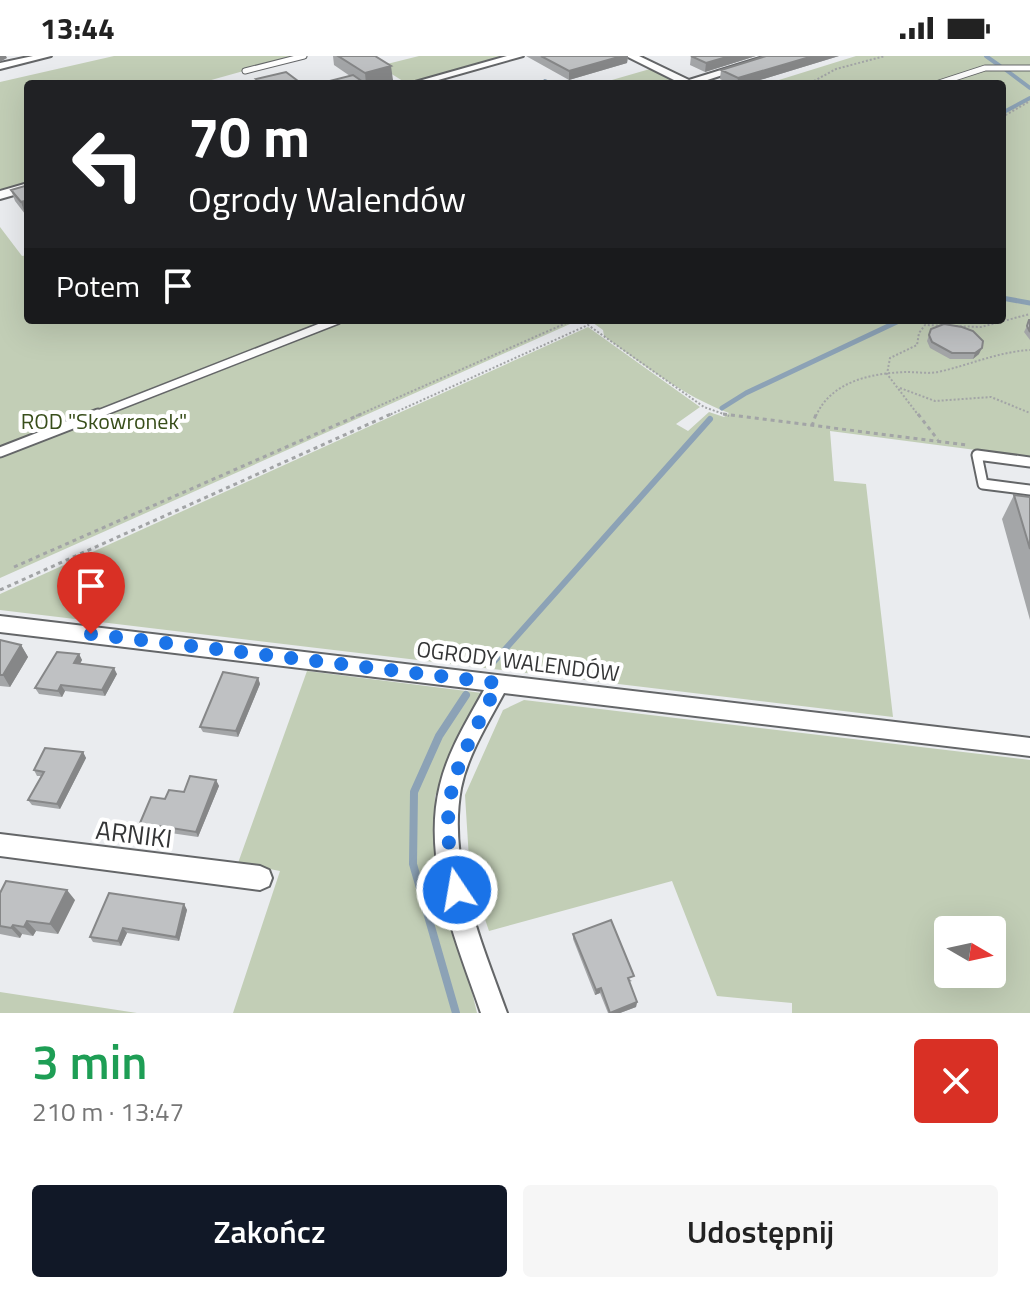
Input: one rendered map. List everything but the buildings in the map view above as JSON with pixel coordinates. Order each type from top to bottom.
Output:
[{"type":"street","points":[[0,66],[46,56]]},
{"type":"street","points":[[428,80],[518,56]]},
{"type":"street","points":[[631,56],[682,80]]},
{"type":"street","points":[[698,80],[776,56]]},
{"type":"street","points":[[0,195],[24,188]]},
{"type":"street","name":"OGRODY WALENDÓW","points":[[0,624],[1030,747]]},
{"type":"street","points":[[494,1013],[468,937],[446,836],[451,785],[498,683]]},
{"type":"street","name":"ARNIKI","points":[[0,845],[260,878]]},
{"type":"lane","points":[[245,71],[304,56]]},
{"type":"lane","points":[[948,80],[985,68],[1030,68]]},
{"type":"lane","points":[[0,452],[328,324]]},
{"type":"lane","points":[[1030,462],[977,455],[983,484],[1030,490]]},
{"type":"path","points":[[816,80],[836,69],[885,56]]},
{"type":"path","points":[[1006,115],[1030,101]]},
{"type":"path","points":[[1006,320],[1030,314]]},
{"type":"path","points":[[14,567],[564,324]]},
{"type":"path","points":[[887,374],[890,358],[917,345],[919,333],[925,325],[981,327],[992,324]]},
{"type":"path","points":[[0,590],[588,325],[704,407],[730,416],[969,445]]},
{"type":"path","points":[[812,426],[818,406],[834,389],[887,374],[939,372],[1009,351],[1030,350]]},
{"type":"path","points":[[970,356],[977,362]]},
{"type":"path","points":[[887,374],[939,441]]},
{"type":"path","points":[[897,386],[935,401],[991,397],[1030,413]]},
{"type":"green space","points":[[114,56],[297,56],[211,80],[24,80],[24,186],[0,192],[0,82]]},
{"type":"green space","points":[[419,56],[511,56],[418,80],[401,80],[379,66]]},
{"type":"green space","points":[[856,56],[1030,56],[1030,457],[830,431],[834,481],[866,484],[893,717],[0,610],[0,594],[588,327],[700,407],[676,424],[688,431],[709,412],[724,417],[729,413],[664,379],[604,336],[603,330],[595,324],[1006,324],[1006,80],[779,80]]},
{"type":"green space","points":[[650,69],[671,80],[612,80]]},
{"type":"green space","name":"ROD \"Skowronek\"","points":[[0,227],[24,256],[24,324],[570,324],[0,578]]},
{"type":"green space","points":[[307,671],[482,693],[435,796],[438,849],[477,1013],[233,1013],[280,871],[238,863]]},
{"type":"green space","points":[[524,700],[1030,760],[1030,1013],[792,1013],[792,1003],[717,996],[672,881],[489,931],[470,875],[465,795],[503,710]]},
{"type":"green space","points":[[0,992],[137,1013],[0,1013]]},
{"type":"waterway","points":[[986,56],[1000,66]]},
{"type":"waterway","points":[[1006,70],[1030,88]]},
{"type":"waterway","points":[[1006,111],[1030,98]]},
{"type":"waterway","points":[[1006,299],[1030,303]]},
{"type":"waterway","points":[[722,408],[746,393],[893,324]]},
{"type":"waterway","points":[[491,665],[710,419]]},
{"type":"waterway","points":[[456,1013],[413,864],[414,792],[439,736],[466,695]]},
{"type":"route","points":[[91,634],[498,683],[451,785],[446,836],[457,890]]}]
